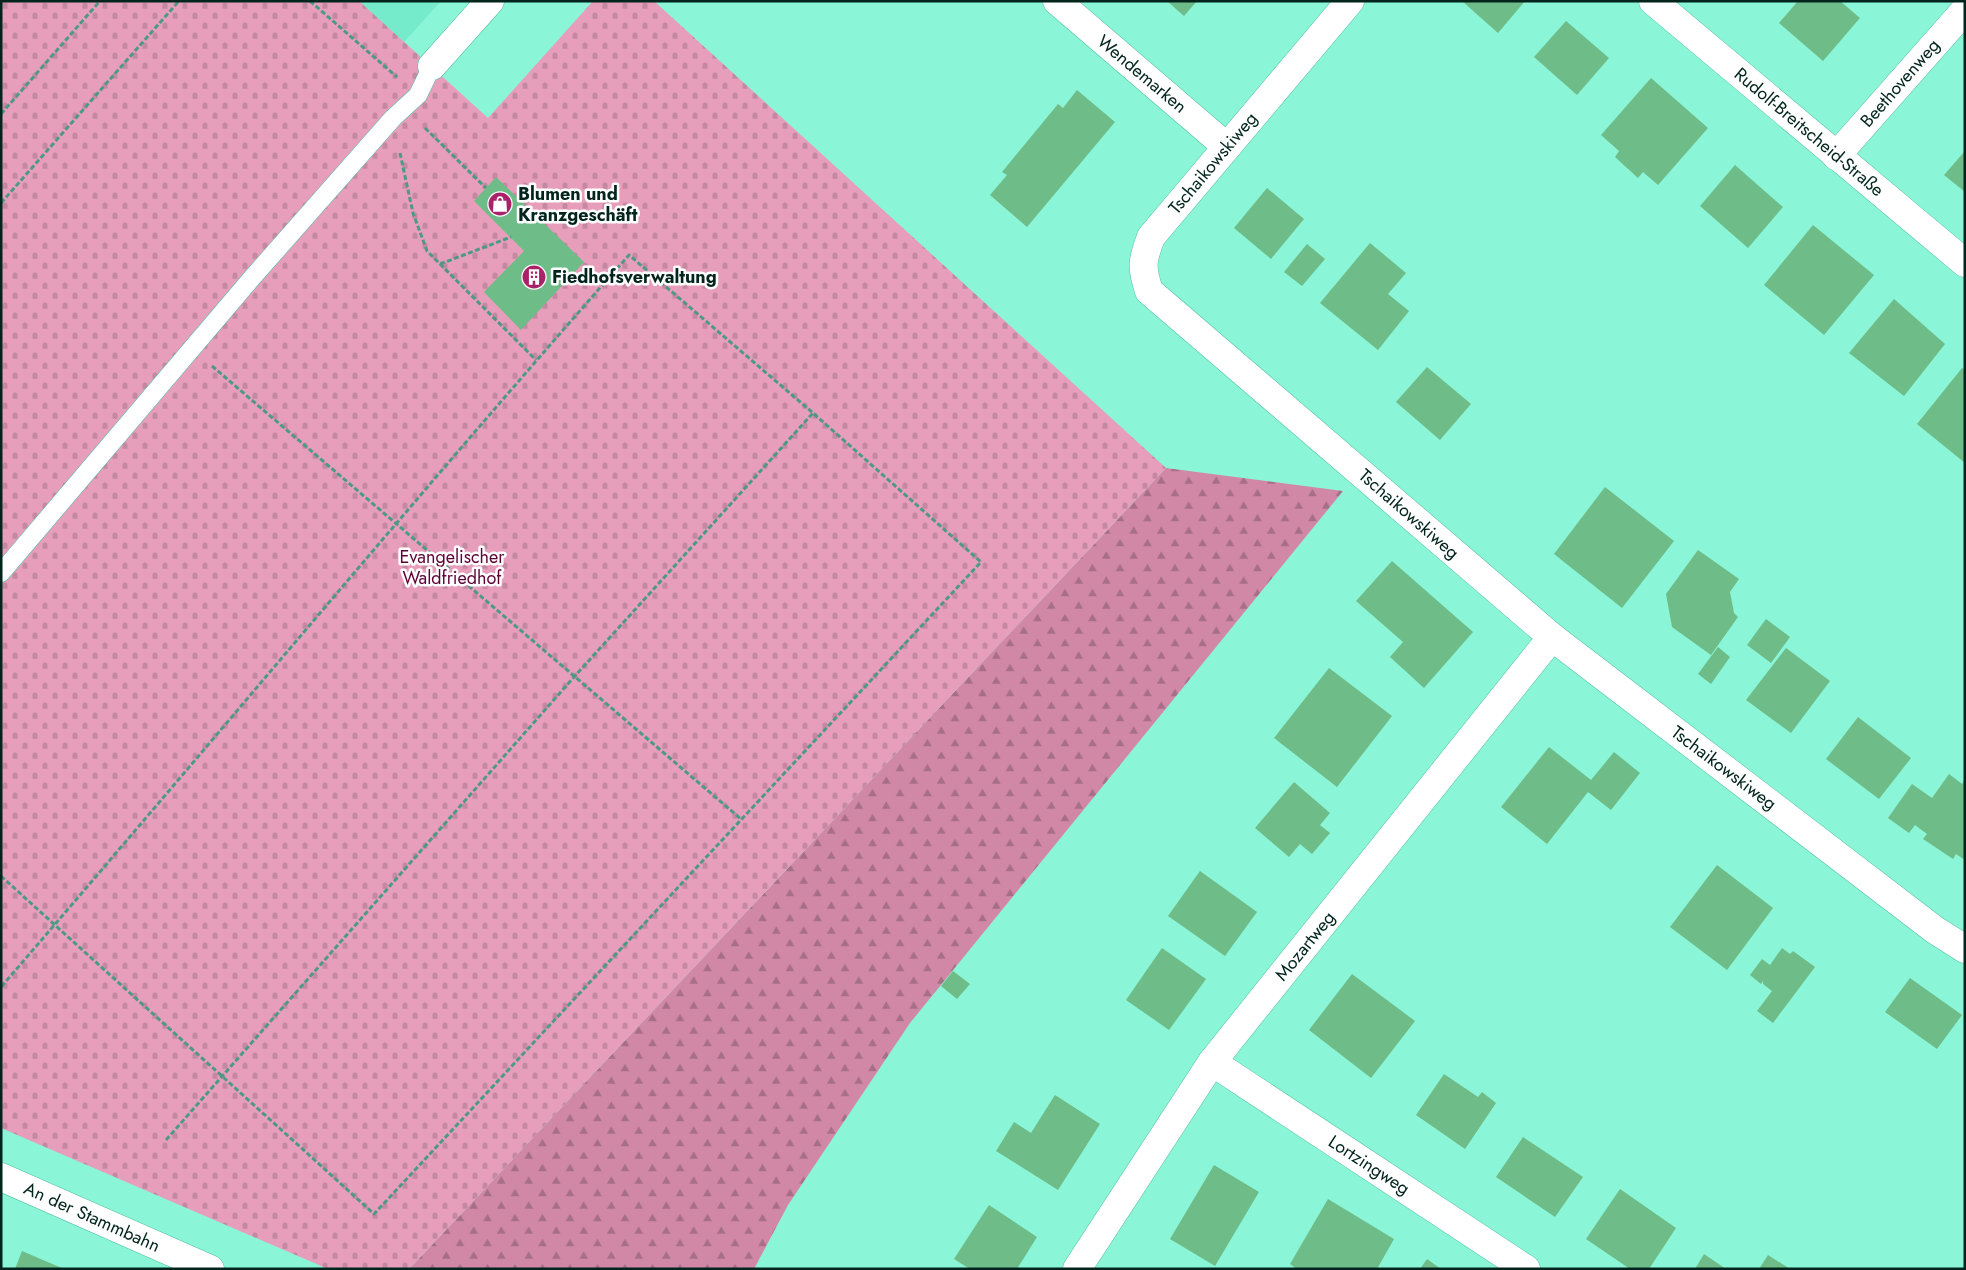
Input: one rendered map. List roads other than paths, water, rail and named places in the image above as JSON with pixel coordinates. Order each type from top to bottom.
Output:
[{"type":"street","points":[[432,66],[490,1]]},
{"type":"street","name":"Wendemarken","points":[[1057,1],[1227,146]]},
{"type":"street","name":"Tschaikowskiweg","points":[[1350,1],[1151,237],[1144,257],[1144,273],[1149,291],[1552,637],[1921,919],[1965,950]]},
{"type":"street","name":"Rudolf-Breitscheid-Straße","points":[[1653,1],[1965,263]]},
{"type":"street","name":"Beethovenweg","points":[[1836,156],[1965,10]]},
{"type":"street","name":"Mozartweg","points":[[1077,1269],[1212,1062],[1552,637]]},
{"type":"street","name":"Lortzingweg","points":[[1212,1062],[1526,1269]]},
{"type":"street","name":"An der Stammbahn","points":[[1,1177],[210,1269]]},
{"type":"lane","points":[[1,573],[191,349],[399,113],[418,95],[432,66]]},
{"type":"place","name":"Blumen und Kranzgeschäft","points":[[500,204]]},
{"type":"place","name":"Fiedhofsverwaltung","points":[[534,277]]},
{"type":"park label","name":"Evangelischer Waldfriedhof","points":[[452,567]]}]
